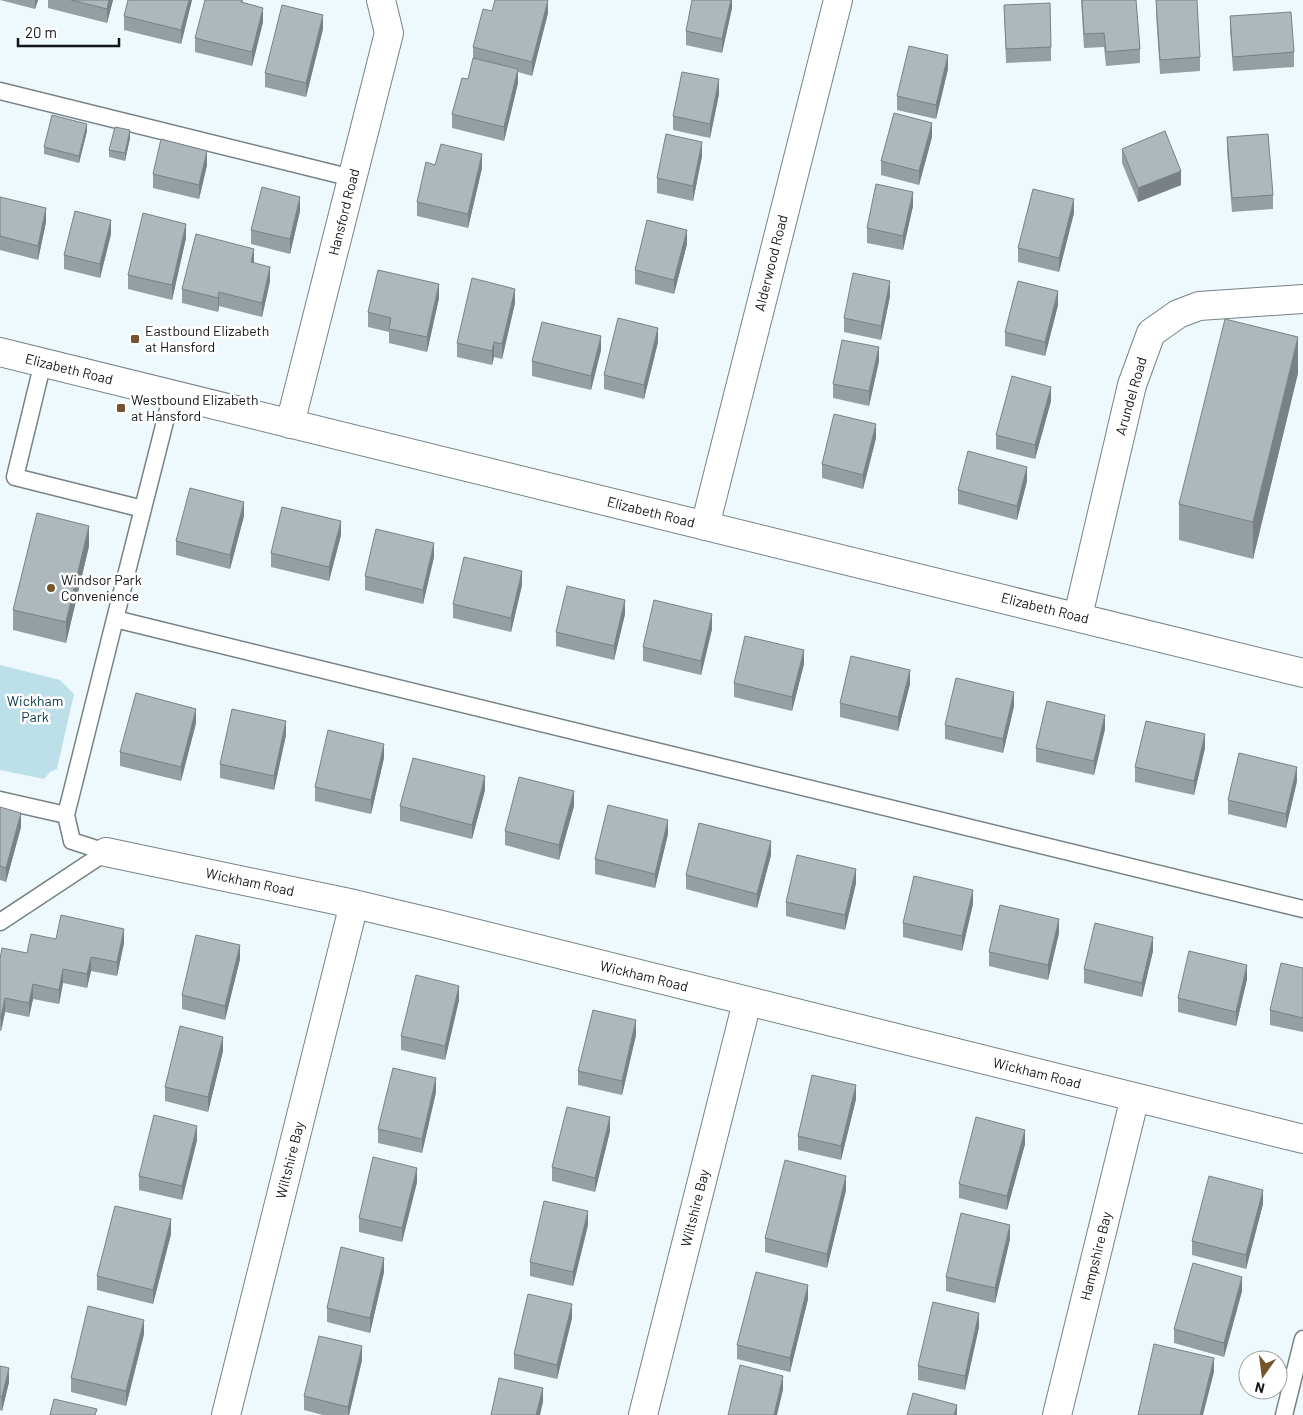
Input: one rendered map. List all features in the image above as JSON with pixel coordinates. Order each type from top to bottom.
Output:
[{"type":"street","name":"Hansford Road","points":[[290,424],[389,33],[381,0]]},
{"type":"street","name":"Alderwood Road","points":[[705,526],[838,0]]},
{"type":"street","name":"Arundel Road","points":[[1078,616],[1132,385],[1151,333],[1178,314],[1200,306],[1303,299]]},
{"type":"street","name":"Elizabeth Road","points":[[0,352],[1078,616],[1303,673]]},
{"type":"street","name":"Wickham Road","points":[[106,852],[354,904],[1303,1139]]},
{"type":"street","name":"Wiltshire Bay","points":[[226,1415],[354,904]]},
{"type":"street","name":"Wiltshire Bay","points":[[643,1415],[747,1002]]},
{"type":"street","name":"Hampshire Bay","points":[[1057,1415],[1134,1097]]},
{"type":"lane","points":[[0,91],[352,178]]},
{"type":"lane","points":[[44,362],[15,477],[143,509]]},
{"type":"lane","points":[[106,852],[72,842],[66,815],[172,394]]},
{"type":"lane","points":[[115,619],[1303,909]]},
{"type":"lane","points":[[0,800],[66,815]]},
{"type":"lane","points":[[0,922],[106,852]]},
{"type":"lane","points":[[1284,1415],[1303,1339]]},
{"type":"green space","name":"Wickham Park","points":[[0,665],[60,680],[74,694],[57,769],[50,772],[44,779],[0,770]]},
{"type":"building","points":[[71,0],[109,0],[107,9]]},
{"type":"building","points":[[128,0],[189,0],[181,30],[124,16]]},
{"type":"building","points":[[205,0],[242,0],[241,2],[263,8],[252,52],[195,38]]},
{"type":"building","points":[[495,0],[548,0],[532,62],[473,47],[483,9],[492,11]]},
{"type":"building","points":[[692,0],[731,0],[722,39],[686,31]]},
{"type":"building","points":[[1082,0],[1136,0],[1140,49],[1106,52],[1104,33],[1084,34]]},
{"type":"building","points":[[1156,0],[1197,0],[1200,57],[1160,60]]},
{"type":"building","points":[[1050,3],[1051,47],[1006,49],[1004,5]]},
{"type":"building","points":[[282,5],[323,15],[306,83],[265,73]]},
{"type":"building","points":[[1291,12],[1294,52],[1233,57],[1230,16]]},
{"type":"building","points":[[909,46],[948,55],[936,105],[897,96]]},
{"type":"building","points":[[473,58],[518,69],[504,127],[452,114],[462,78],[468,79]]},
{"type":"building","points":[[682,72],[719,79],[710,124],[673,116]]},
{"type":"building","points":[[894,113],[932,123],[919,171],[881,161]]},
{"type":"building","points":[[52,115],[87,124],[79,156],[44,147]]},
{"type":"building","points":[[115,127],[130,130],[125,153],[109,150]]},
{"type":"building","points":[[1165,131],[1181,171],[1138,188],[1122,149]]},
{"type":"building","points":[[666,134],[702,142],[693,186],[657,178]]},
{"type":"building","points":[[1268,134],[1273,195],[1232,198],[1227,137]]},
{"type":"building","points":[[161,139],[207,151],[199,185],[153,174]]},
{"type":"building","points":[[441,144],[482,154],[468,214],[417,202],[426,162],[435,165]]},
{"type":"building","points":[[876,184],[913,192],[903,236],[867,228]]},
{"type":"building","points":[[262,187],[300,197],[290,239],[251,230]]},
{"type":"building","points":[[1033,189],[1074,199],[1059,258],[1018,248]]},
{"type":"building","points":[[0,197],[46,208],[38,246],[0,236]]},
{"type":"building","points":[[75,211],[111,220],[100,264],[64,255]]},
{"type":"building","points":[[143,213],[186,224],[172,285],[128,275]]},
{"type":"building","points":[[647,220],[687,230],[674,280],[635,270]]},
{"type":"building","points":[[196,234],[254,249],[251,262],[270,267],[262,303],[219,292],[218,298],[182,289]]},
{"type":"building","points":[[378,270],[439,284],[427,337],[389,329],[391,318],[368,312]]},
{"type":"building","points":[[853,273],[890,281],[881,326],[844,318]]},
{"type":"building","points":[[472,278],[515,289],[502,344],[494,342],[492,351],[457,343]]},
{"type":"building","points":[[1018,281],[1058,291],[1045,342],[1005,332]]},
{"type":"building","points":[[618,318],[658,328],[644,385],[604,375]]},
{"type":"building","points":[[1225,319],[1298,337],[1253,522],[1179,504]]},
{"type":"building","points":[[542,322],[601,336],[591,376],[532,361]]},
{"type":"building","points":[[842,340],[879,347],[869,391],[833,384]]},
{"type":"building","points":[[1012,376],[1051,387],[1035,445],[996,435]]},
{"type":"building","points":[[834,414],[876,424],[863,475],[822,464]]},
{"type":"building","points":[[968,451],[1027,467],[1017,506],[958,490]]},
{"type":"building","points":[[190,488],[244,502],[230,555],[176,541]]},
{"type":"building","points":[[282,507],[341,521],[329,567],[271,553]]},
{"type":"building","name":"Windsor Park Convenience","points":[[37,513],[89,526],[66,622],[13,610]]},
{"type":"building","points":[[376,529],[434,543],[423,590],[365,576]]},
{"type":"building","points":[[464,557],[522,571],[511,618],[453,604]]},
{"type":"building","points":[[567,586],[625,600],[614,646],[556,632]]},
{"type":"building","points":[[654,600],[712,614],[701,661],[643,647]]},
{"type":"building","points":[[745,636],[804,650],[792,697],[734,683]]},
{"type":"building","points":[[851,656],[910,670],[898,717],[840,703]]},
{"type":"building","points":[[956,678],[1014,692],[1003,739],[945,725]]},
{"type":"building","points":[[136,693],[196,709],[181,767],[120,752]]},
{"type":"building","points":[[1047,701],[1105,715],[1094,761],[1036,748]]},
{"type":"building","points":[[232,709],[286,721],[274,776],[220,764]]},
{"type":"building","points":[[1146,721],[1205,734],[1194,781],[1135,767]]},
{"type":"building","points":[[328,730],[384,744],[371,800],[315,787]]},
{"type":"building","points":[[1239,753],[1297,767],[1286,814],[1228,800]]},
{"type":"building","points":[[413,758],[485,776],[472,825],[400,806]]},
{"type":"building","points":[[519,777],[574,791],[559,845],[505,831]]},
{"type":"building","points":[[608,805],[668,820],[655,874],[595,859]]},
{"type":"building","points":[[0,807],[21,813],[6,868],[0,866]]},
{"type":"building","points":[[699,823],[771,841],[757,894],[686,875]]},
{"type":"building","points":[[797,855],[856,869],[845,915],[786,902]]},
{"type":"building","points":[[914,876],[973,890],[962,936],[903,923]]},
{"type":"building","points":[[1000,905],[1059,919],[1048,965],[989,952]]},
{"type":"building","points":[[61,915],[124,929],[117,962],[91,957],[87,974],[63,969],[59,990],[33,984],[29,1003],[5,998],[0,1017],[0,959],[2,948],[27,953],[31,934],[56,939]]},
{"type":"building","points":[[1095,923],[1153,937],[1142,983],[1084,969]]},
{"type":"building","points":[[196,935],[240,945],[225,1006],[182,995]]},
{"type":"building","points":[[1189,951],[1247,965],[1236,1012],[1178,998]]},
{"type":"building","points":[[1281,963],[1303,968],[1303,1018],[1270,1010]]},
{"type":"building","points":[[416,975],[459,986],[445,1046],[401,1036]]},
{"type":"building","points":[[593,1010],[636,1020],[622,1081],[578,1071]]},
{"type":"building","points":[[180,1026],[223,1037],[208,1097],[165,1087]]},
{"type":"building","points":[[393,1068],[436,1078],[422,1139],[378,1129]]},
{"type":"building","points":[[812,1075],[856,1085],[841,1146],[798,1136]]},
{"type":"building","points":[[567,1107],[610,1117],[595,1178],[552,1167]]},
{"type":"building","points":[[154,1115],[197,1126],[182,1186],[139,1176]]},
{"type":"building","points":[[976,1117],[1025,1130],[1007,1196],[959,1184]]},
{"type":"building","points":[[373,1157],[417,1168],[402,1228],[359,1218]]},
{"type":"building","points":[[785,1160],[846,1176],[827,1254],[765,1238]]},
{"type":"building","points":[[1209,1176],[1263,1190],[1246,1255],[1192,1241]]},
{"type":"building","points":[[544,1201],[588,1211],[573,1272],[530,1262]]},
{"type":"building","points":[[115,1206],[171,1219],[153,1290],[97,1276]]},
{"type":"building","points":[[961,1213],[1010,1225],[995,1288],[946,1277]]},
{"type":"building","points":[[341,1247],[384,1258],[370,1318],[327,1308]]},
{"type":"building","points":[[1193,1263],[1242,1277],[1224,1343],[1174,1329]]},
{"type":"building","points":[[756,1272],[808,1285],[790,1358],[737,1345]]},
{"type":"building","points":[[528,1294],[572,1304],[557,1365],[514,1354]]},
{"type":"building","points":[[933,1302],[979,1313],[965,1376],[918,1366]]},
{"type":"building","points":[[88,1306],[144,1320],[126,1391],[71,1378]]},
{"type":"building","points":[[319,1336],[362,1346],[348,1407],[304,1396]]},
{"type":"building","points":[[1154,1344],[1214,1358],[1200,1415],[1138,1415]]},
{"type":"building","points":[[740,1365],[783,1376],[774,1415],[728,1415]]},
{"type":"building","points":[[0,1366],[9,1368],[2,1397],[0,1396]]},
{"type":"building","points":[[499,1378],[543,1388],[536,1415],[491,1415]]},
{"type":"building","points":[[913,1393],[957,1405],[954,1415],[907,1415]]},
{"type":"building","points":[[54,1399],[97,1409],[95,1415],[50,1415]]},
{"type":"place","name":"Eastbound Elizabeth at Hansford","points":[[135,339]]},
{"type":"place","name":"Westbound Elizabeth at Hansford","points":[[121,408]]},
{"type":"place","name":"Windsor Park Convenience","points":[[51,588]]}]
